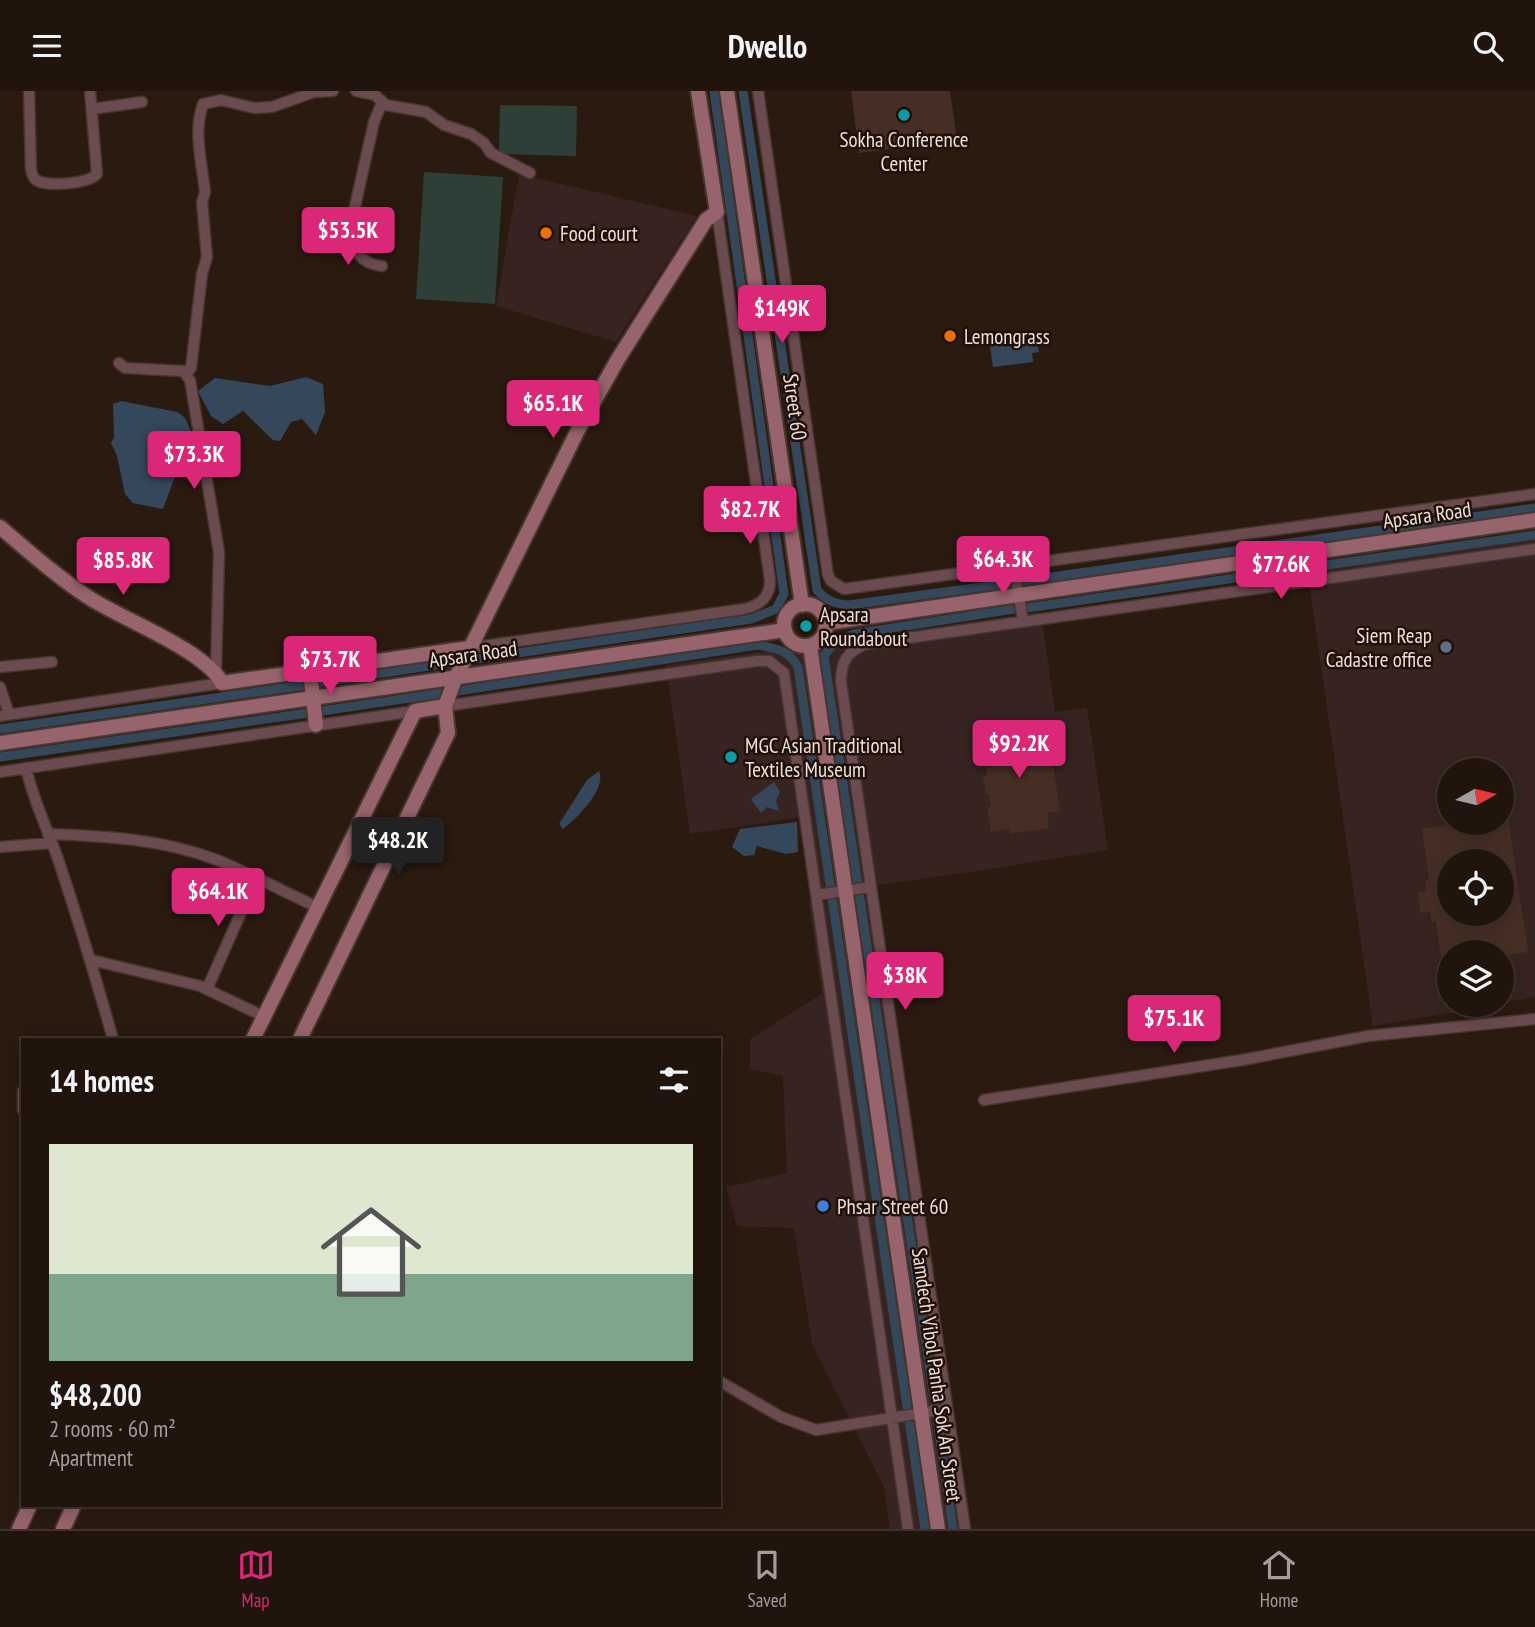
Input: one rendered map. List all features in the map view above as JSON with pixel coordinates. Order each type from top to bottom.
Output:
[{"type":"street","points":[[29,91],[31,170],[34,179],[40,181],[82,181],[92,179],[97,174],[90,91]]},
{"type":"street","points":[[219,677],[219,552],[187,373],[191,368],[202,274],[207,257],[202,202],[205,192],[198,117],[203,104],[221,100],[254,109],[272,107],[314,92],[333,91]]},
{"type":"street","points":[[356,91],[375,95],[382,103],[426,112],[444,125],[471,134],[484,143],[491,153],[530,173]]},
{"type":"street","points":[[0,687],[4,715],[219,677],[310,671],[744,610],[765,599],[770,591],[698,91]]},
{"type":"street","name":"Street 60","points":[[727,91],[802,605]]},
{"type":"street","points":[[758,91],[828,575],[831,581],[844,590],[1535,494]]},
{"type":"street","points":[[92,109],[142,102]]},
{"type":"street","points":[[382,103],[374,122],[351,223],[346,230],[360,257],[370,265],[382,266]]},
{"type":"street","points":[[300,1038],[449,733],[445,706],[456,677],[548,488],[618,359],[706,220],[717,212]]},
{"type":"street","points":[[119,363],[125,368],[176,370],[187,373]]},
{"type":"street","name":"Apsara Road","points":[[826,623],[1535,520]]},
{"type":"street","points":[[0,527],[50,570],[89,598],[198,659],[219,677]]},
{"type":"street","points":[[965,1529],[869,887],[841,682],[844,658],[853,649],[866,644],[1535,548]]},
{"type":"street","points":[[1014,567],[1023,621]]},
{"type":"street","points":[[802,605],[817,608],[826,623],[822,638],[810,646],[796,644],[785,630],[789,613],[802,605]]},
{"type":"street","name":"Apsara Road","points":[[0,743],[785,630]]},
{"type":"street","name":"Samdech Vibol Panha Sok An Street","points":[[810,646],[918,1413],[938,1529]]},
{"type":"street","points":[[0,667],[52,661]]},
{"type":"street","points":[[0,772],[769,661],[784,673],[820,895],[908,1529]]},
{"type":"street","points":[[310,671],[316,726]]},
{"type":"street","points":[[254,1038],[415,711]]},
{"type":"street","points":[[26,768],[91,960],[113,1038]]},
{"type":"street","points":[[0,847],[50,839],[148,842],[216,860],[320,908]]},
{"type":"street","points":[[207,989],[256,879]]},
{"type":"street","points":[[820,895],[869,887]]},
{"type":"street","points":[[91,960],[174,978],[207,989],[264,1017]]},
{"type":"street","points":[[984,1100],[1242,1060],[1368,1036],[1535,1019]]},
{"type":"street","points":[[721,1382],[781,1417],[806,1428],[826,1430],[947,1409]]},
{"type":"street","points":[[19,1529],[29,1507]]},
{"type":"street","points":[[63,1529],[73,1507]]},
{"type":"shaded area","points":[[519,174],[697,216],[616,342],[496,306]]},
{"type":"shaded area","points":[[1535,537],[1535,997],[1514,1001],[1514,940],[1437,940],[1437,1015],[1373,1026],[1307,569]]},
{"type":"shaded area","points":[[1041,612],[1055,712],[1087,708],[1108,850],[815,894],[803,817],[690,834],[666,665]]},
{"type":"shaded area","name":"Phsar Street 60","points":[[870,895],[961,1529],[890,1529],[884,1487],[812,1344],[794,1228],[737,1226],[726,1187],[787,1173],[783,1076],[750,1069],[750,1039],[822,994],[809,903]]},
{"type":"green space","points":[[500,105],[577,106],[576,156],[499,154]]},
{"type":"green space","points":[[424,172],[503,177],[495,304],[416,299]]},
{"type":"water","points":[[1032,334],[1033,340],[1037,340],[1039,352],[1032,353],[1033,362],[993,367],[989,340]]},
{"type":"water","points":[[306,377],[323,384],[325,412],[316,435],[302,419],[291,422],[280,441],[273,440],[243,411],[223,424],[211,416],[198,391],[215,378],[270,386]]},
{"type":"water","points":[[121,401],[177,412],[185,418],[189,426],[191,433],[163,509],[133,503],[125,494],[117,456],[111,443],[114,437],[113,404]]},
{"type":"water","points":[[599,771],[599,786],[595,794],[583,811],[563,829],[559,824],[587,780]]},
{"type":"water","points":[[774,782],[780,792],[776,801],[779,811],[767,807],[761,813],[751,799]]},
{"type":"water","points":[[797,822],[798,852],[786,854],[757,846],[754,855],[744,856],[732,847],[740,829]]},
{"type":"building","name":"Sokha Conference Center","points":[[851,91],[950,91],[957,140],[859,153]]},
{"type":"building","points":[[1020,724],[1020,727],[1031,725],[1034,739],[1049,737],[1060,811],[1047,813],[1049,828],[1010,834],[1009,829],[991,832],[987,807],[991,807],[983,777],[987,776],[985,762],[981,762],[977,738],[995,736],[994,730]]},
{"type":"building","points":[[1437,827],[1437,835],[1511,835],[1513,849],[1437,849],[1437,926],[1514,926],[1514,858],[1528,952],[1514,954],[1514,940],[1439,940],[1436,921],[1432,922],[1430,912],[1421,913],[1418,892],[1427,891],[1425,880],[1429,879],[1422,829]]},
{"type":"waterway","points":[[476,659],[751,619],[776,609],[784,594],[714,91]]},
{"type":"waterway","points":[[743,91],[817,590],[832,601],[849,605],[1011,583]]},
{"type":"waterway","points":[[1024,581],[1535,508]]},
{"type":"waterway","points":[[1027,608],[1535,535]]},
{"type":"waterway","points":[[935,1404],[824,656],[835,642],[854,634],[1014,609]]},
{"type":"waterway","points":[[458,691],[758,645],[786,653],[798,667],[925,1529]]},
{"type":"waterway","points":[[317,683],[455,662]]},
{"type":"waterway","points":[[0,729],[305,685]]},
{"type":"waterway","points":[[322,711],[443,693]]},
{"type":"waterway","points":[[0,757],[308,713]]},
{"type":"waterway","points":[[937,1417],[953,1529]]},
{"type":"place","name":"Sokha Conference Center","points":[[904,115]]},
{"type":"place","name":"Food court","points":[[546,233]]},
{"type":"place","name":"Lemongrass","points":[[950,336]]},
{"type":"place","name":"Apsara Roundabout","points":[[806,626]]},
{"type":"place","name":"Siem Reap Cadastre office","points":[[1446,647]]},
{"type":"place","name":"MGC Asian Traditional Textiles Museum","points":[[731,757]]},
{"type":"place","name":"Phsar Street 60","points":[[823,1206]]}]
